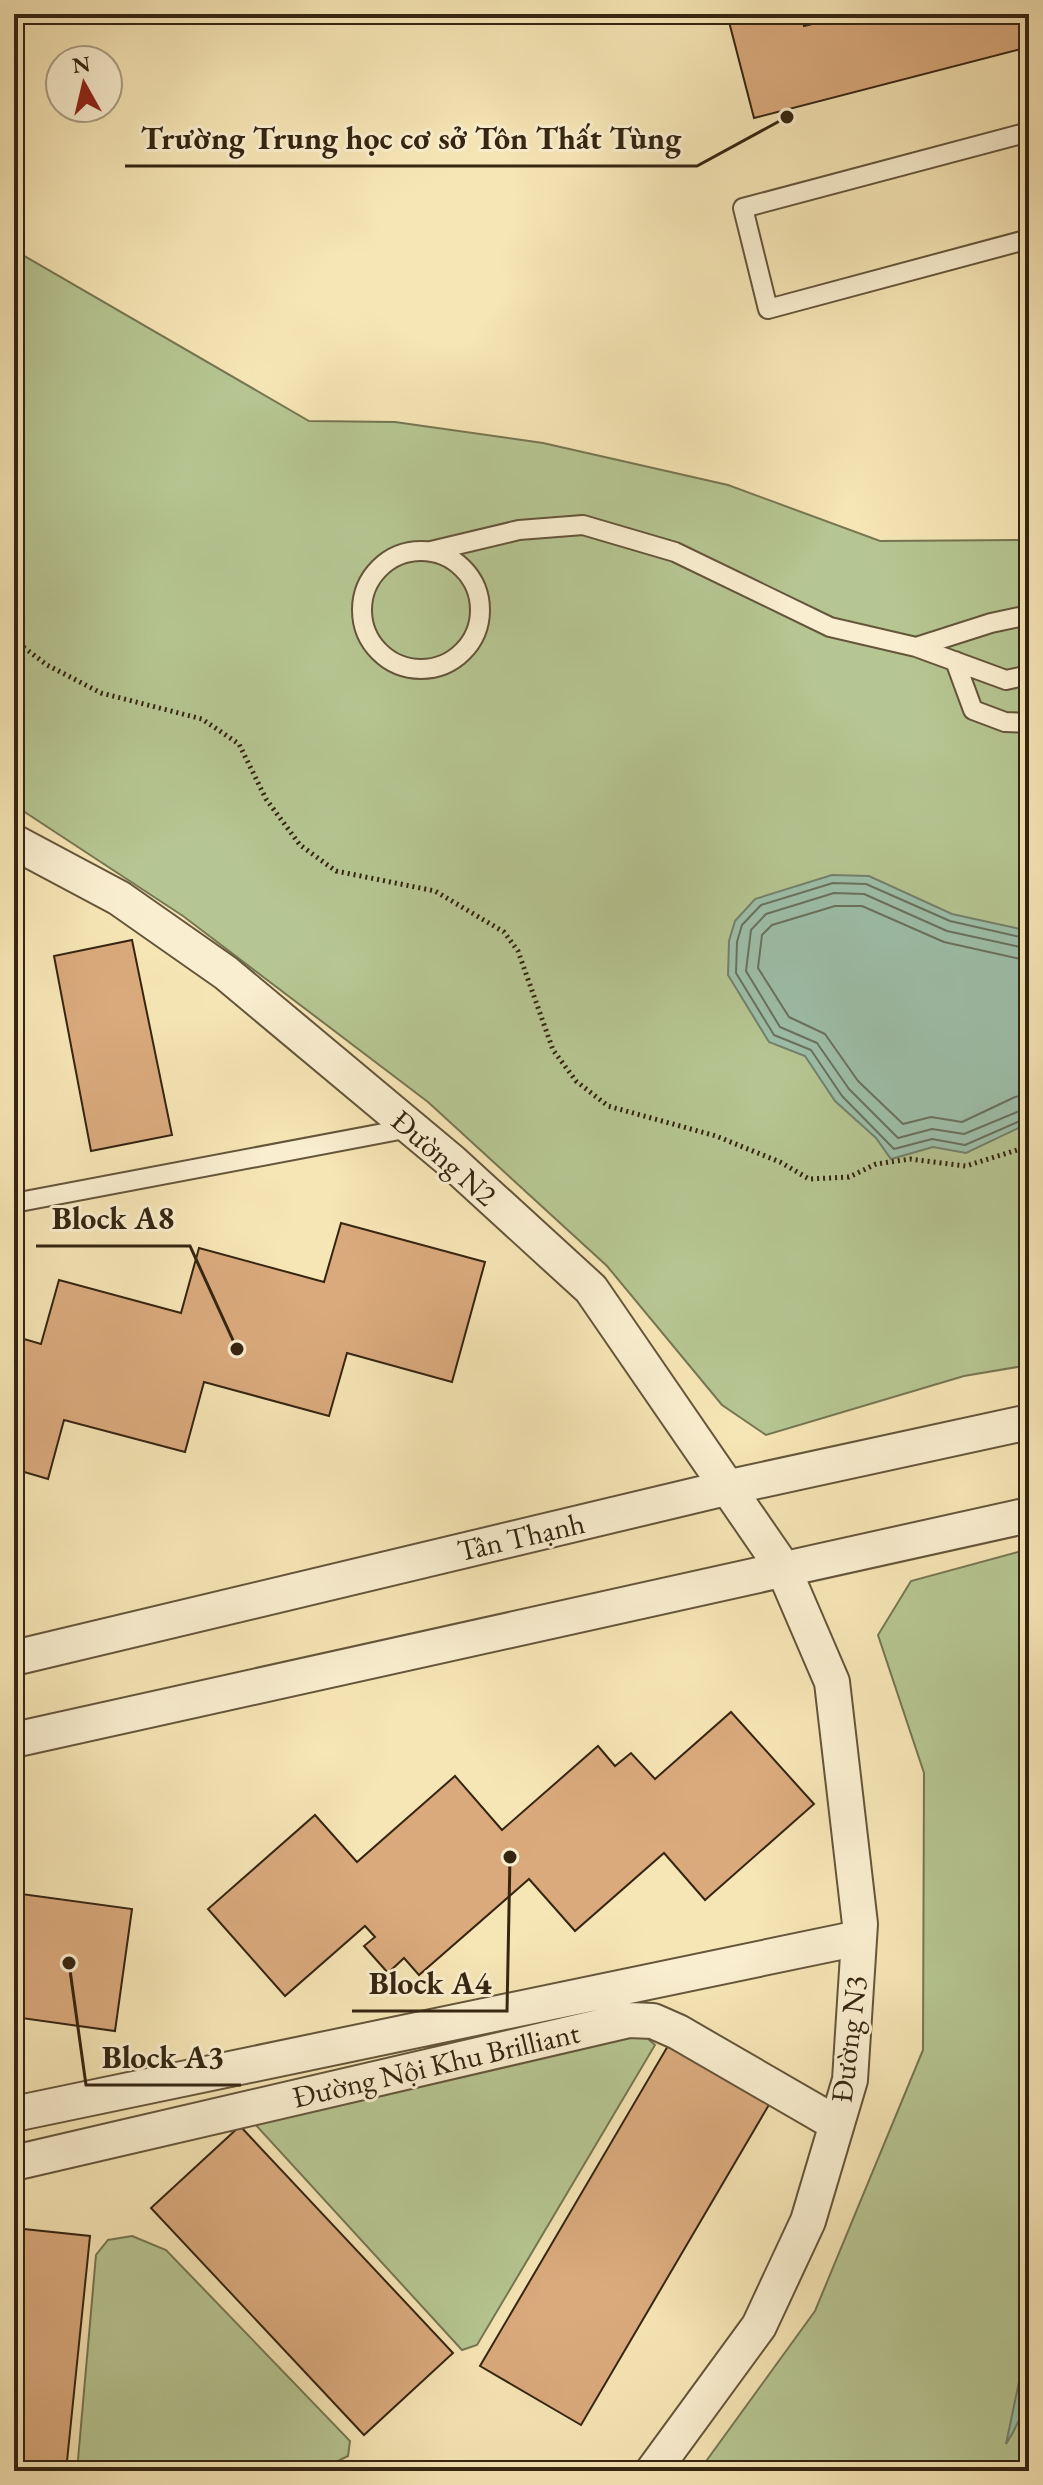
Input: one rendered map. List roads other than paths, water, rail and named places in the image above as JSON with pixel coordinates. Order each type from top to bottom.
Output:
[{"type":"street","name":"Đường N2","points":[[14,842],[119,898],[226,973],[410,1128],[591,1289],[783,1568]]},
{"type":"street","name":"Tân Thạnh","points":[[14,1658],[730,1487],[1029,1422]]},
{"type":"street","points":[[14,1740],[1029,1515]]},
{"type":"street","name":"Đường N3","points":[[653,2471],[759,2326],[808,2221],[850,2080],[859,1938],[832,1682],[783,1568]]},
{"type":"street","points":[[14,2114],[859,1938]]},
{"type":"street","name":"Đường Nội Khu Brilliant","points":[[14,2163],[629,2020],[653,2021],[678,2032],[837,2124]]},
{"type":"lane","points":[[1029,132],[743,208],[768,309],[1029,239]]},
{"type":"lane","points":[[431,551],[450,558],[465,571],[476,587],[481,606],[479,626],[471,643],[457,658],[439,668],[420,670],[392,662],[370,643],[362,625],[361,605],[366,586],[377,570],[402,554],[431,551],[519,530],[583,525],[675,552],[830,627],[916,647],[1006,680],[1029,675]]},
{"type":"lane","points":[[916,647],[991,623],[1029,615]]},
{"type":"lane","points":[[955,661],[973,710],[1005,722],[1029,723]]},
{"type":"lane","points":[[14,1203],[410,1128]]},
{"type":"water","points":[[832,875],[869,876],[952,914],[1029,931],[1029,1123],[966,1153],[933,1147],[891,1159],[876,1138],[835,1101],[805,1056],[769,1042],[728,975],[729,941],[735,921],[755,899]]},
{"type":"water","points":[[1029,2334],[1029,2378],[1025,2404],[1006,2444]]},
{"type":"place","name":"Trường Trung học cơ sở Tôn Thất Tùng","points":[[787,117]]},
{"type":"place","name":"Block A8","points":[[237,1349]]},
{"type":"place","name":"Block A4","points":[[510,1857]]},
{"type":"place","name":"Block A3","points":[[69,1963]]}]
